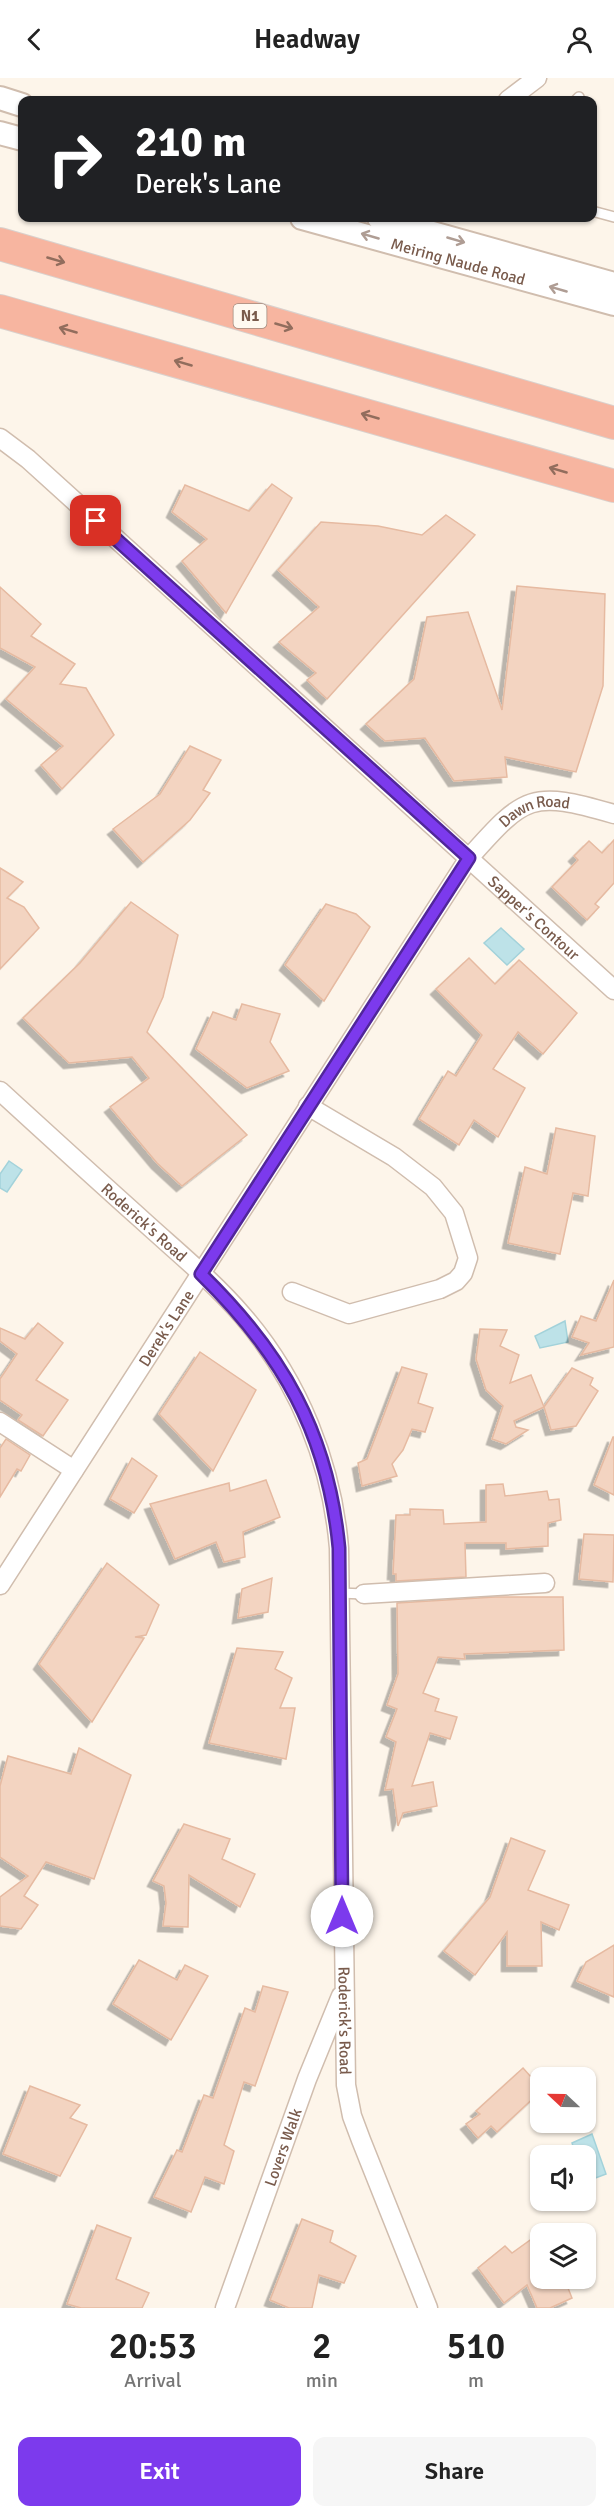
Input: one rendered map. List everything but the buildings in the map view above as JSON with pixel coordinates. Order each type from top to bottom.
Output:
[{"type":"highway","name":"N1","points":[[0,244],[614,423]]},
{"type":"highway","points":[[0,311],[614,486]]},
{"type":"highway","points":[[499,389],[614,416]]},
{"type":"street","points":[[513,96],[537,78]]},
{"type":"street","points":[[0,98],[18,104]]},
{"type":"street","points":[[0,133],[18,138]]},
{"type":"street","name":"Meiring Naude Road","points":[[338,222],[417,231],[614,284]]},
{"type":"street","name":"Meiring Naude Road","points":[[391,222],[614,304]]},
{"type":"street","name":"Sapper's Contour","points":[[0,438],[28,459],[614,990]]},
{"type":"street","name":"Dawn Road","points":[[469,858],[510,813],[527,804],[563,801],[614,814]]},
{"type":"street","name":"Derek's Lane","points":[[0,1585],[7,1559],[74,1470],[469,858]]},
{"type":"street","name":"Roderick's Road","points":[[0,1091],[201,1274],[254,1329],[283,1372],[301,1406],[320,1455],[334,1505],[339,1548],[344,2060],[352,2116],[428,2308]]},
{"type":"street","points":[[292,1292],[349,1314],[440,1289],[456,1281],[463,1273],[468,1258],[454,1213],[433,1187],[394,1157],[308,1106]]},
{"type":"street","points":[[0,1422],[74,1470]]},
{"type":"street","points":[[364,1594],[545,1583]]},
{"type":"street","name":"Lovers Walk","points":[[225,2308],[311,2070],[344,1989]]},
{"type":"lane","points":[[597,212],[614,217]]},
{"type":"lane","points":[[340,1593],[364,1594]]},
{"type":"water","points":[[501,928],[524,949],[507,965],[484,943]]},
{"type":"water","points":[[9,1161],[22,1170],[7,1192],[0,1188],[0,1174]]},
{"type":"water","points":[[565,1321],[568,1342],[540,1348],[535,1336]]},
{"type":"water","points":[[592,2134],[596,2145],[573,2145],[572,2143]]},
{"type":"water","points":[[596,2145],[606,2174],[596,2178]]},
{"type":"route","points":[[96,521],[469,858],[201,1274],[254,1329],[283,1372],[311,1430],[334,1505],[339,1548],[340,1593],[342,1916]]}]
